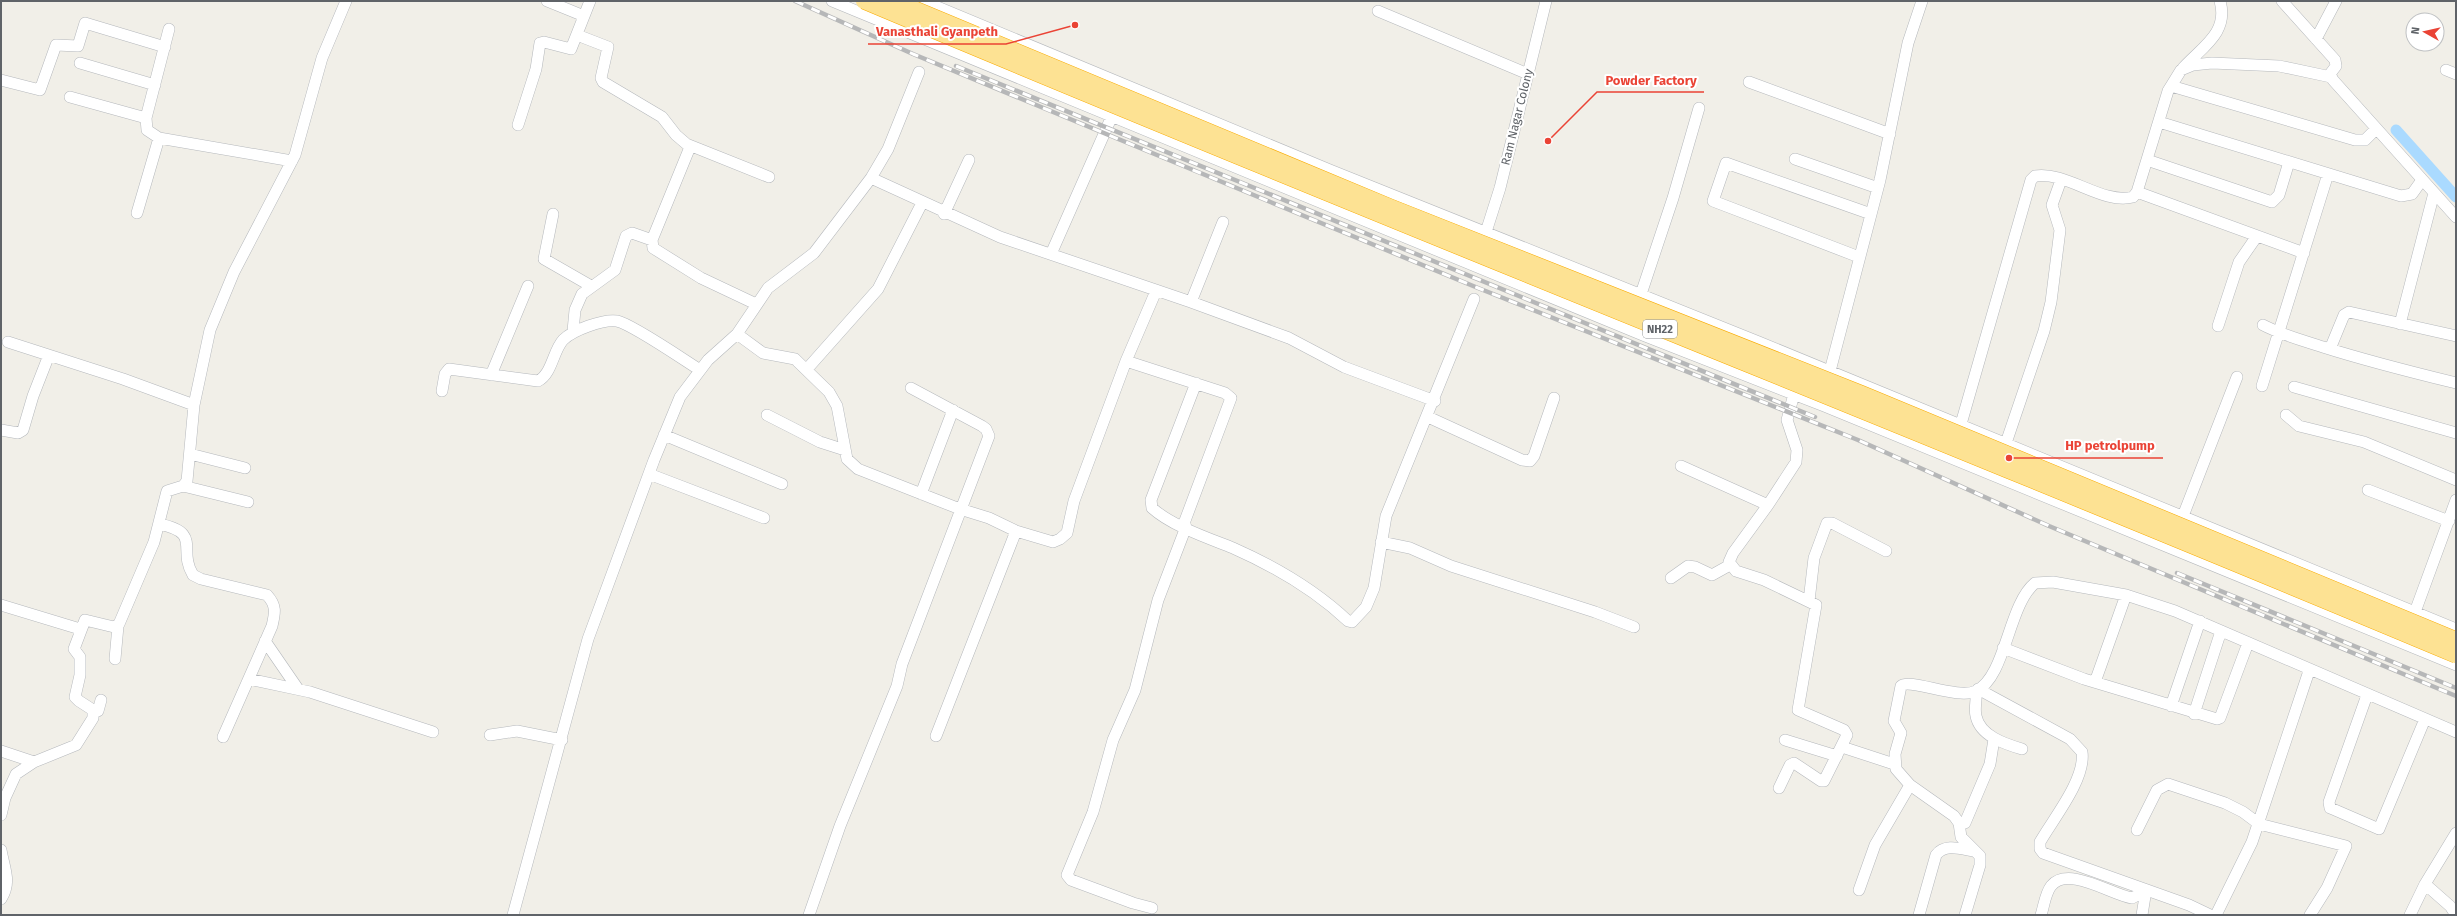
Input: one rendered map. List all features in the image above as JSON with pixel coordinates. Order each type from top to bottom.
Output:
[{"type":"highway","name":"NH22","points":[[864,1],[1239,158],[1797,384],[2456,654]]},
{"type":"highway","name":"NH22","points":[[895,1],[1390,207],[1869,397],[2456,640]]},
{"type":"street","points":[[183,486],[189,476],[194,405],[205,349],[219,304],[292,161],[301,137],[322,58],[346,1]]},
{"type":"street","points":[[547,1],[584,16]]},
{"type":"street","points":[[518,125],[534,75],[540,43],[544,42],[570,49],[590,1]]},
{"type":"street","points":[[832,1],[1528,288],[1794,394],[2456,665]]},
{"type":"street","points":[[923,1],[947,6],[1011,38],[1330,170],[1830,370],[2456,629]]},
{"type":"street","name":"Ram Nagar Colony","points":[[1486,232],[1500,188],[1546,1]]},
{"type":"street","points":[[1830,370],[1878,188],[1908,43],[1922,1]]},
{"type":"street","points":[[1961,424],[2027,188],[2035,176],[2046,176],[2119,198],[2133,197],[2137,192],[2158,122],[2171,86],[2181,70],[2216,36],[2221,28],[2223,10],[2220,1]]},
{"type":"street","points":[[2282,1],[2335,60],[2333,72],[2376,129],[2456,217]]},
{"type":"street","points":[[2316,39],[2336,1]]},
{"type":"street","points":[[1378,11],[1528,74]]},
{"type":"street","points":[[1,80],[40,90],[56,46],[78,46],[85,23],[165,47]]},
{"type":"street","points":[[169,29],[146,118],[147,130],[159,138],[292,161]]},
{"type":"street","points":[[577,35],[608,47],[601,78],[603,82],[662,117],[676,135],[689,145],[769,177]]},
{"type":"street","points":[[998,70],[1011,38]]},
{"type":"street","points":[[2181,70],[2194,64],[2212,63],[2279,66],[2333,72]]},
{"type":"street","points":[[80,64],[155,85]]},
{"type":"street","points":[[513,915],[562,740],[590,632],[624,544],[648,474],[680,397],[700,370],[737,334],[768,288],[811,257],[870,178],[888,149],[919,72]]},
{"type":"street","points":[[1749,82],[1890,134]]},
{"type":"street","points":[[2171,86],[2355,140],[2365,140],[2376,129]]},
{"type":"street","points":[[70,97],[146,118]]},
{"type":"street","points":[[1641,294],[1673,198],[1699,108]]},
{"type":"street","points":[[1051,254],[1112,116]]},
{"type":"street","points":[[2158,122],[2328,174],[2407,196],[2412,194],[2422,180]]},
{"type":"street","points":[[137,213],[159,138]]},
{"type":"street","points":[[689,145],[689,152],[652,240],[653,248],[707,281],[756,304]]},
{"type":"street","points":[[1795,159],[1878,188]]},
{"type":"street","points":[[944,214],[969,160]]},
{"type":"street","points":[[2147,160],[2272,202],[2279,195],[2289,162]]},
{"type":"street","points":[[1859,257],[1713,201],[1726,163],[1871,214]]},
{"type":"street","points":[[2262,386],[2328,174]]},
{"type":"street","points":[[870,178],[944,214],[1000,238],[1191,302],[1289,338],[1344,367],[1435,401]]},
{"type":"street","points":[[2006,443],[2044,331],[2051,302],[2060,230],[2052,205],[2061,180]]},
{"type":"street","points":[[2137,192],[2304,253]]},
{"type":"street","points":[[2400,324],[2434,193]]},
{"type":"street","points":[[807,369],[878,289],[922,203]]},
{"type":"street","points":[[553,214],[544,259],[591,286]]},
{"type":"street","points":[[1191,302],[1223,222]]},
{"type":"street","points":[[573,331],[578,301],[582,294],[615,270],[624,240],[629,234],[652,240]]},
{"type":"street","points":[[2218,326],[2239,262],[2257,236]]},
{"type":"street","points":[[1528,288],[1543,255]]},
{"type":"street","points":[[491,375],[528,286]]},
{"type":"street","points":[[737,334],[763,353],[789,356],[807,369],[835,400],[848,459],[858,469],[960,509],[988,518],[1016,531],[1053,542],[1060,540],[1067,533],[1074,501],[1126,361],[1156,291]]},
{"type":"street","points":[[1196,383],[1150,503],[1154,510],[1184,526],[1284,572],[1324,599],[1351,622],[1364,610],[1374,588],[1386,516],[1393,496],[1435,401],[1474,299]]},
{"type":"street","points":[[2330,349],[2344,315],[2349,312],[2456,336]]},
{"type":"street","points":[[442,391],[444,374],[449,369],[533,381],[542,379],[558,347],[573,331],[608,322],[622,323],[700,370]]},
{"type":"street","points":[[2263,325],[2279,334],[2394,369],[2456,383]]},
{"type":"street","points":[[8,342],[194,405]]},
{"type":"street","points":[[1,430],[22,432],[33,396],[49,355]]},
{"type":"street","points":[[1126,361],[1229,394],[1231,400],[1158,600],[1135,690],[1111,746],[1092,812],[1067,875],[1071,880],[1133,903],[1152,908]]},
{"type":"street","points":[[2183,516],[2237,377]]},
{"type":"street","points":[[2294,387],[2456,432]]},
{"type":"street","points":[[809,915],[840,826],[897,686],[902,664],[960,509],[987,442],[988,432],[982,426],[911,388]]},
{"type":"street","points":[[1779,788],[1790,764],[1794,763],[1821,781],[1824,781],[1847,736],[1846,732],[1798,710],[1817,607],[1809,601],[1764,580],[1740,573],[1730,565],[1729,560],[1732,553],[1768,505],[1792,469],[1797,456],[1795,442],[1788,420],[1794,394]]},
{"type":"street","points":[[1428,417],[1522,460],[1530,461],[1534,456],[1554,398]]},
{"type":"street","points":[[921,494],[953,410]]},
{"type":"street","points":[[768,415],[820,442],[845,450]]},
{"type":"street","points":[[2286,415],[2299,426],[2364,442],[2456,480]]},
{"type":"street","points":[[664,435],[782,484]]},
{"type":"street","points":[[2007,481],[2020,448]]},
{"type":"street","points":[[190,454],[245,468]]},
{"type":"street","points":[[1682,466],[1768,505]]},
{"type":"street","points":[[648,474],[764,518]]},
{"type":"street","points":[[115,659],[118,626],[147,560],[160,524],[167,491],[183,486],[248,502]]},
{"type":"street","points":[[2368,490],[2448,521]]},
{"type":"street","points":[[2416,612],[2456,500]]},
{"type":"street","points":[[1809,601],[1814,558],[1827,523],[1886,550]]},
{"type":"street","points":[[160,524],[178,528],[184,534],[191,572],[196,577],[249,589],[267,595],[273,602],[274,616],[265,641],[224,737]]},
{"type":"street","points":[[936,736],[1016,531]]},
{"type":"street","points":[[1381,542],[1410,548],[1451,566],[1595,612],[1634,627]]},
{"type":"street","points":[[1671,578],[1688,566],[1695,567],[1712,575],[1730,565]]},
{"type":"street","points":[[2022,750],[1994,739],[1978,721],[1977,690],[1993,670],[2026,592],[2036,583],[2053,582],[2126,595],[2200,621],[2309,671],[2456,732]]},
{"type":"street","points":[[2095,682],[2126,595]]},
{"type":"street","points":[[1,605],[80,629]]},
{"type":"street","points":[[94,712],[77,700],[76,696],[80,675],[80,657],[74,648],[80,629],[85,620],[111,626],[118,626]]},
{"type":"street","points":[[2171,706],[2200,621]]},
{"type":"street","points":[[2194,714],[2222,631]]},
{"type":"street","points":[[265,641],[298,689]]},
{"type":"street","points":[[2003,648],[2095,682],[2212,719],[2220,718],[2248,643]]},
{"type":"street","points":[[2216,915],[2259,824],[2309,671]]},
{"type":"street","points":[[249,679],[298,689],[433,732]]},
{"type":"street","points":[[1965,915],[1980,865],[1980,856],[1961,837],[1959,823],[1954,816],[1898,774],[1894,764],[1900,733],[1894,721],[1901,685],[1914,685],[1954,693],[1977,690],[2070,739],[2082,752],[2080,770],[2067,798],[2040,842],[2040,849],[2043,853],[2189,904],[2210,915]]},
{"type":"street","points":[[2367,695],[2329,802],[2330,808],[2378,829],[2425,719]]},
{"type":"street","points":[[1,815],[10,783],[16,774],[34,762],[76,745],[93,718],[94,712],[98,711],[101,700]]},
{"type":"street","points":[[490,735],[518,731],[562,740]]},
{"type":"street","points":[[1965,823],[1990,764],[1994,739]]},
{"type":"street","points":[[1785,740],[1894,764]]},
{"type":"street","points":[[1,751],[34,762]]},
{"type":"street","points":[[1859,890],[1875,845],[1910,784]]},
{"type":"street","points":[[2137,830],[2155,794],[2163,785],[2168,784],[2225,802],[2259,824],[2346,846],[2327,888],[2310,915]]},
{"type":"street","points":[[2410,915],[2425,884],[2456,833]]},
{"type":"street","points":[[1919,915],[1936,855],[1944,848],[1976,852]]},
{"type":"street","points":[[1,850],[8,879],[6,889],[1,899]]},
{"type":"street","points":[[2041,915],[2051,887],[2060,880],[2071,878],[2085,881],[2132,898],[2144,889]]},
{"type":"street","points":[[2425,884],[2438,894],[2456,913]]},
{"type":"street","points":[[2142,915],[2144,889]]},
{"type":"waterway","points":[[2396,130],[2456,197]]},
{"type":"railway","points":[[795,1],[913,54],[1478,288],[1858,440],[2049,526],[2456,696]]},
{"type":"railway","points":[[956,66],[1815,417]]},
{"type":"railway","points":[[2177,573],[2456,688]]},
{"type":"place","name":"Vanasthali Gyanpeth","points":[[1075,25]]},
{"type":"place","name":"Powder Factory","points":[[1548,141]]},
{"type":"place","name":"HP petrolpump","points":[[2009,458]]}]
